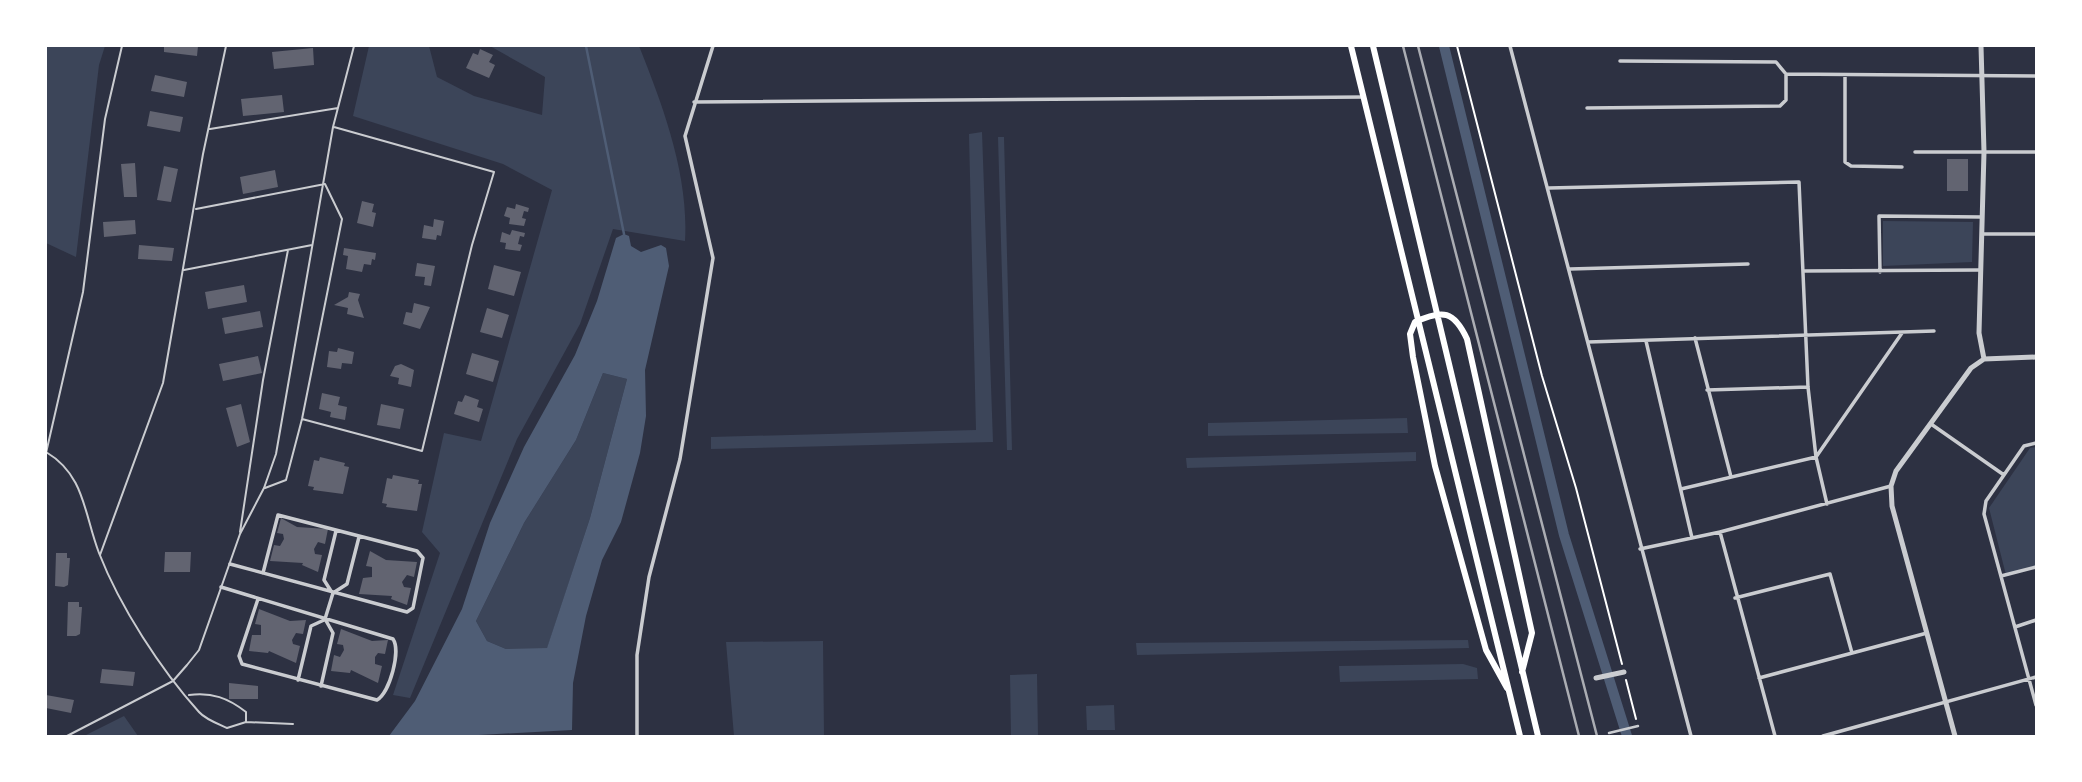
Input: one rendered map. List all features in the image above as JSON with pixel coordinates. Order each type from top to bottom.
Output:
[{"type":"main road","points":[[1352,46],[1520,737]]},
{"type":"main road","points":[[1373,46],[1499,564],[1521,672],[1538,737]]},
{"type":"main road","points":[[1507,688],[1486,650],[1435,466],[1410,334],[1415,321],[1431,314],[1446,314],[1460,323],[1467,339],[1532,633],[1521,672]]},
{"type":"street","points":[[638,737],[637,655],[649,577],[680,459],[713,258],[685,136],[713,46]]},
{"type":"street","points":[[1510,46],[1691,737]]},
{"type":"street","points":[[1981,46],[1984,152],[1979,333],[1984,359]]},
{"type":"street","points":[[1587,108],[1780,106],[1786,100],[1786,74],[1776,62],[1620,61]]},
{"type":"street","points":[[1786,74],[2036,76]]},
{"type":"street","points":[[1845,75],[1845,162],[1851,166],[1902,167]]},
{"type":"street","points":[[694,102],[1364,97]]},
{"type":"street","points":[[1915,152],[2036,152]]},
{"type":"street","points":[[1549,188],[1799,182],[1808,336],[1808,387],[1816,457],[1827,504]]},
{"type":"street","points":[[1880,272],[1879,216],[1982,217]]},
{"type":"street","points":[[1981,234],[2036,234]]},
{"type":"street","points":[[1570,269],[1748,264]]},
{"type":"street","points":[[1803,271],[1979,271]]},
{"type":"street","points":[[1588,342],[1934,331]]},
{"type":"street","points":[[1681,489],[1816,457],[1902,333]]},
{"type":"street","points":[[1695,338],[1706,390],[1731,477]]},
{"type":"street","points":[[1646,341],[1692,538]]},
{"type":"street","points":[[1955,737],[1892,506],[1891,486],[1896,471],[1929,422],[1971,368],[1984,359],[2036,357]]},
{"type":"street","points":[[1706,390],[1808,387]]},
{"type":"street","points":[[1929,422],[2004,475]]},
{"type":"street","points":[[2036,443],[2026,443],[1986,501],[1984,514],[2036,705]]},
{"type":"street","points":[[1640,549],[1720,532],[1891,486]]},
{"type":"street","points":[[230,564],[333,593],[407,611],[413,607],[421,553],[278,514],[263,573]]},
{"type":"street","points":[[333,593],[324,580],[336,531]]},
{"type":"street","points":[[1720,532],[1735,598],[1774,737]]},
{"type":"street","points":[[321,686],[333,633],[326,619],[333,593],[347,584],[359,537]]},
{"type":"street","points":[[2001,576],[2036,567]]},
{"type":"street","points":[[1735,598],[1830,574],[1852,653]]},
{"type":"street","points":[[221,587],[393,639],[397,648],[385,694],[381,698],[321,686],[239,661],[257,598]]},
{"type":"street","points":[[299,680],[311,626],[326,619]]},
{"type":"street","points":[[2015,627],[2036,620]]},
{"type":"street","points":[[1759,678],[1927,633]]},
{"type":"street","points":[[1596,678],[1624,672]]},
{"type":"street","points":[[1823,737],[2036,677]]},
{"type":"street","points":[[1609,733],[1638,726]]},
{"type":"lane","points":[[122,46],[105,119],[83,292],[46,452],[64,463],[75,480],[100,555],[121,597],[173,681],[188,695],[200,714],[227,728],[246,722],[293,724]]},
{"type":"lane","points":[[100,555],[163,383],[226,46]]},
{"type":"lane","points":[[67,737],[173,681],[199,650],[240,534],[264,488],[276,454],[326,184],[333,127],[354,46]]},
{"type":"lane","points":[[209,130],[338,108]]},
{"type":"lane","points":[[302,419],[422,451],[472,245],[494,172],[333,127]]},
{"type":"lane","points":[[195,209],[326,184]]},
{"type":"lane","points":[[264,488],[286,480],[302,419],[342,219],[326,184]]},
{"type":"lane","points":[[182,270],[313,244]]},
{"type":"lane","points":[[240,534],[263,380],[288,250]]},
{"type":"lane","points":[[188,695],[209,693],[223,698],[246,712],[246,722]]},
{"type":"path","points":[[1457,46],[1542,376],[1576,488],[1638,726]]},
{"type":"shaded area","points":[[46,46],[105,46],[99,65],[76,257],[46,243]]},
{"type":"shaded area","points":[[369,46],[429,46],[437,77],[474,96],[542,115],[545,77],[490,46],[639,46],[657,92],[679,166],[685,216],[685,241],[613,229],[580,324],[517,439],[410,698],[393,695],[440,553],[422,532],[444,433],[481,441],[552,190],[503,164],[353,116]]},
{"type":"shaded area","points":[[982,132],[993,442],[711,449],[711,437],[976,430],[969,134]]},
{"type":"shaded area","points":[[998,137],[1004,137],[1012,450],[1007,450]]},
{"type":"shaded area","points":[[1883,221],[1973,222],[1972,262],[1883,266]]},
{"type":"shaded area","points":[[624,234],[629,236],[631,246],[641,252],[661,245],[666,248],[669,266],[645,370],[646,416],[640,453],[621,522],[602,560],[586,616],[573,683],[572,730],[461,736],[389,736],[415,701],[462,609],[490,523],[524,447],[575,355],[597,301],[616,238]],"holes":[[[603,373],[627,379],[590,518],[547,648],[506,649],[487,641],[476,621],[524,523],[576,440]]]},
{"type":"shaded area","points":[[603,373],[627,379],[590,518],[547,649],[506,649],[487,641],[476,621],[524,523],[576,440]]},
{"type":"shaded area","points":[[1407,418],[1408,433],[1208,436],[1208,423]]},
{"type":"shaded area","points":[[2036,447],[2036,566],[2006,575],[1989,508],[2030,448]]},
{"type":"shaded area","points":[[1416,452],[1416,461],[1187,468],[1186,458]]},
{"type":"shaded area","points":[[1468,640],[1469,648],[1137,655],[1136,643]]},
{"type":"shaded area","points":[[823,641],[824,736],[734,736],[726,642]]},
{"type":"shaded area","points":[[1463,664],[1477,668],[1478,679],[1340,682],[1339,666]]},
{"type":"shaded area","points":[[1037,674],[1038,736],[1011,736],[1010,675]]},
{"type":"shaded area","points":[[1114,705],[1115,730],[1087,730],[1086,706]]},
{"type":"shaded area","points":[[124,716],[138,736],[84,736]]},
{"type":"building","points":[[164,46],[198,46],[197,56],[164,52]]},
{"type":"building","points":[[313,48],[314,65],[274,69],[272,52]]},
{"type":"building","points":[[480,49],[493,55],[489,62],[495,65],[489,78],[466,68],[473,53],[478,55]]},
{"type":"building","points":[[155,75],[187,82],[184,97],[151,91]]},
{"type":"building","points":[[282,95],[284,112],[243,116],[241,99]]},
{"type":"building","points":[[150,111],[183,117],[180,132],[147,126]]},
{"type":"building","points":[[1947,159],[1968,159],[1968,191],[1947,191]]},
{"type":"building","points":[[135,163],[137,197],[124,197],[121,164]]},
{"type":"building","points":[[164,166],[178,169],[171,202],[157,200]]},
{"type":"building","points":[[275,170],[278,187],[243,194],[240,177]]},
{"type":"building","points":[[362,201],[374,204],[372,212],[376,213],[373,227],[357,223]]},
{"type":"building","points":[[516,204],[529,208],[528,212],[524,211],[522,218],[526,219],[524,226],[509,224],[510,218],[504,216],[507,207],[515,209]]},
{"type":"building","points":[[434,219],[444,221],[441,236],[437,235],[436,240],[422,238],[424,225],[433,227]]},
{"type":"building","points":[[135,220],[136,234],[104,237],[103,222]]},
{"type":"building","points":[[512,230],[525,233],[524,237],[520,236],[520,251],[505,249],[506,243],[500,242],[502,232],[510,235]]},
{"type":"building","points":[[139,245],[174,248],[172,261],[138,259]]},
{"type":"building","points":[[344,248],[376,253],[375,260],[372,259],[371,265],[364,264],[362,272],[346,269],[348,256],[343,255]]},
{"type":"building","points":[[417,263],[435,266],[431,286],[424,285],[425,277],[415,276]]},
{"type":"building","points":[[494,265],[521,272],[514,296],[488,289]]},
{"type":"building","points":[[244,285],[247,302],[208,309],[205,292]]},
{"type":"building","points":[[349,292],[360,294],[358,300],[364,318],[347,314],[348,308],[334,305],[348,297]]},
{"type":"building","points":[[414,303],[430,307],[420,329],[403,324],[406,312],[412,313]]},
{"type":"building","points":[[487,308],[509,315],[502,338],[480,332]]},
{"type":"building","points":[[260,311],[263,327],[225,334],[222,318]]},
{"type":"building","points":[[338,348],[354,352],[352,364],[342,363],[341,369],[327,367],[329,351],[337,352]]},
{"type":"building","points":[[472,353],[499,361],[493,382],[466,374]]},
{"type":"building","points":[[258,356],[262,373],[223,381],[219,364]]},
{"type":"building","points":[[401,364],[414,370],[411,387],[398,384],[399,378],[390,376],[395,366]]},
{"type":"building","points":[[322,393],[340,397],[338,405],[347,407],[345,420],[330,417],[331,412],[319,409]]},
{"type":"building","points":[[465,395],[479,400],[477,407],[483,409],[479,422],[454,414],[458,401],[462,402]]},
{"type":"building","points":[[241,404],[250,442],[237,447],[226,408]]},
{"type":"building","points":[[381,404],[404,409],[400,429],[377,425]]},
{"type":"building","points":[[320,457],[345,463],[344,466],[349,467],[343,494],[313,490],[314,487],[308,486],[314,460],[319,461]]},
{"type":"building","points":[[393,475],[419,480],[418,484],[422,484],[417,511],[386,507],[387,504],[382,503],[387,478],[392,479]]},
{"type":"building","points":[[281,518],[297,527],[328,529],[325,544],[318,542],[314,549],[315,554],[322,555],[318,572],[302,565],[303,563],[270,561],[274,545],[280,546],[284,539],[283,534],[277,533]]},
{"type":"building","points":[[370,551],[386,560],[417,562],[414,577],[407,575],[402,582],[404,587],[411,588],[407,605],[391,599],[392,596],[359,594],[363,578],[372,577],[372,567],[366,566]]},
{"type":"building","points":[[165,552],[191,552],[190,572],[164,572]]},
{"type":"building","points":[[56,553],[67,553],[67,558],[70,558],[68,585],[64,587],[55,586]]},
{"type":"building","points":[[68,602],[79,602],[79,607],[82,607],[80,634],[76,636],[67,636]]},
{"type":"building","points":[[259,609],[290,621],[306,620],[303,634],[296,633],[292,640],[293,644],[300,646],[296,663],[269,651],[249,651],[252,635],[261,635],[261,625],[255,624]]},
{"type":"building","points":[[341,629],[372,641],[388,640],[385,654],[378,653],[375,657],[375,664],[382,666],[378,683],[351,670],[350,673],[331,671],[334,655],[340,657],[344,650],[343,645],[337,644]]},
{"type":"building","points":[[102,669],[135,672],[133,686],[100,683]]},
{"type":"building","points":[[229,683],[258,686],[258,699],[229,699]]},
{"type":"building","points":[[46,695],[74,700],[71,713],[46,708]]},
{"type":"waterway","points":[[586,46],[624,234]]},
{"type":"waterway","points":[[1444,46],[1564,535],[1627,736]]},
{"type":"railway","points":[[1403,46],[1579,736]]},
{"type":"railway","points":[[1418,46],[1597,736]]}]
